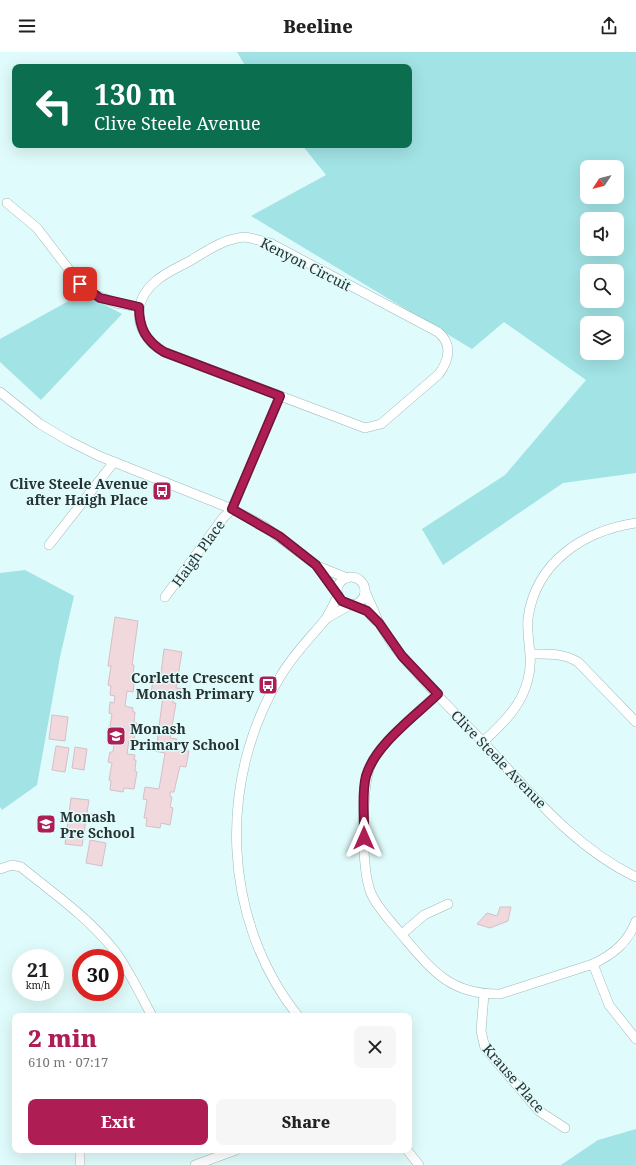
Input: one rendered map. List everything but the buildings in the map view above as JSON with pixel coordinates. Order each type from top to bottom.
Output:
[{"type":"street","points":[[7,203],[37,228],[80,284],[92,294],[116,303],[139,307]]},
{"type":"street","name":"Kenyon Circuit","points":[[246,237],[270,243],[438,332],[447,344],[448,356],[445,365],[439,374],[385,421],[374,427],[358,426],[164,352],[154,346],[142,332],[139,320],[139,307],[145,293],[156,281],[218,245],[229,240],[246,237]]},
{"type":"street","points":[[1,394],[40,424],[69,441],[114,462],[232,509],[279,536],[316,565],[344,603],[352,605]]},
{"type":"street","points":[[232,509],[280,396]]},
{"type":"street","points":[[49,545],[114,462]]},
{"type":"street","name":"Haigh Place","points":[[165,598],[223,518],[232,509]]},
{"type":"street","points":[[483,742],[513,711],[522,695],[528,679],[531,654],[528,619],[536,592],[545,574],[558,559],[582,540],[600,531],[636,523]]},
{"type":"street","points":[[316,565],[347,578],[359,580],[365,590],[360,601],[325,619]]},
{"type":"street","points":[[296,1013],[272,975],[256,941],[247,912],[238,869],[237,814],[241,779],[247,751],[262,711],[290,662],[325,619],[338,594],[340,582],[347,578]]},
{"type":"street","name":"Clive Steele Avenue","points":[[365,590],[379,623]]},
{"type":"street","name":"Clive Steele Avenue","points":[[352,605],[367,611],[379,623],[402,656],[567,830],[592,851],[636,877]]},
{"type":"street","points":[[531,654],[558,654],[569,657],[578,662],[636,722]]},
{"type":"street","points":[[438,694],[380,749],[371,763],[366,777],[364,792],[366,876],[374,899],[402,934],[441,978],[457,987],[484,994],[500,994],[516,990],[607,958],[628,938],[636,921]]},
{"type":"street","points":[[0,868],[12,865],[21,867],[97,930],[114,951],[150,1013]]},
{"type":"street","points":[[402,934],[424,915],[448,904]]},
{"type":"street","points":[[593,964],[604,996],[609,1005],[636,1039]]},
{"type":"street","name":"Krause Place","points":[[484,994],[481,1031],[485,1048],[539,1111],[565,1128]]},
{"type":"street","points":[[80,1153],[80,1165]]},
{"type":"street","points":[[195,1165],[224,1153]]},
{"type":"street","points":[[408,1153],[414,1164]]},
{"type":"shaded area","points":[[237,52],[636,52],[636,473],[563,483],[443,565],[422,529],[505,475],[586,380],[504,322],[472,349],[251,216],[326,175],[304,148],[412,148],[412,64],[244,64]]},
{"type":"shaded area","points":[[83,293],[122,314],[41,400],[0,362],[0,339]]},
{"type":"shaded area","points":[[25,570],[74,596],[60,657],[37,785],[2,810],[0,807],[0,573]]},
{"type":"shaded area","points":[[636,1129],[636,1165],[561,1165],[598,1140]]},
{"type":"place","name":"Clive Steele Avenue after Haigh Place","points":[[162,491]]},
{"type":"place","name":"Corlette Crescent Monash Primary","points":[[268,685]]},
{"type":"place","name":"Monash Primary School","points":[[116,736]]},
{"type":"place","name":"Monash Pre School","points":[[46,824]]},
{"type":"route","points":[[80,284],[92,294],[100,298],[116,303],[139,307],[139,320],[142,332],[149,342],[164,352],[280,396],[232,509],[279,536],[316,565],[337,593],[339,599],[344,603],[350,605],[353,604],[367,611],[379,623],[402,656],[438,694],[380,749],[371,763],[366,777],[364,792],[364,838]]}]
